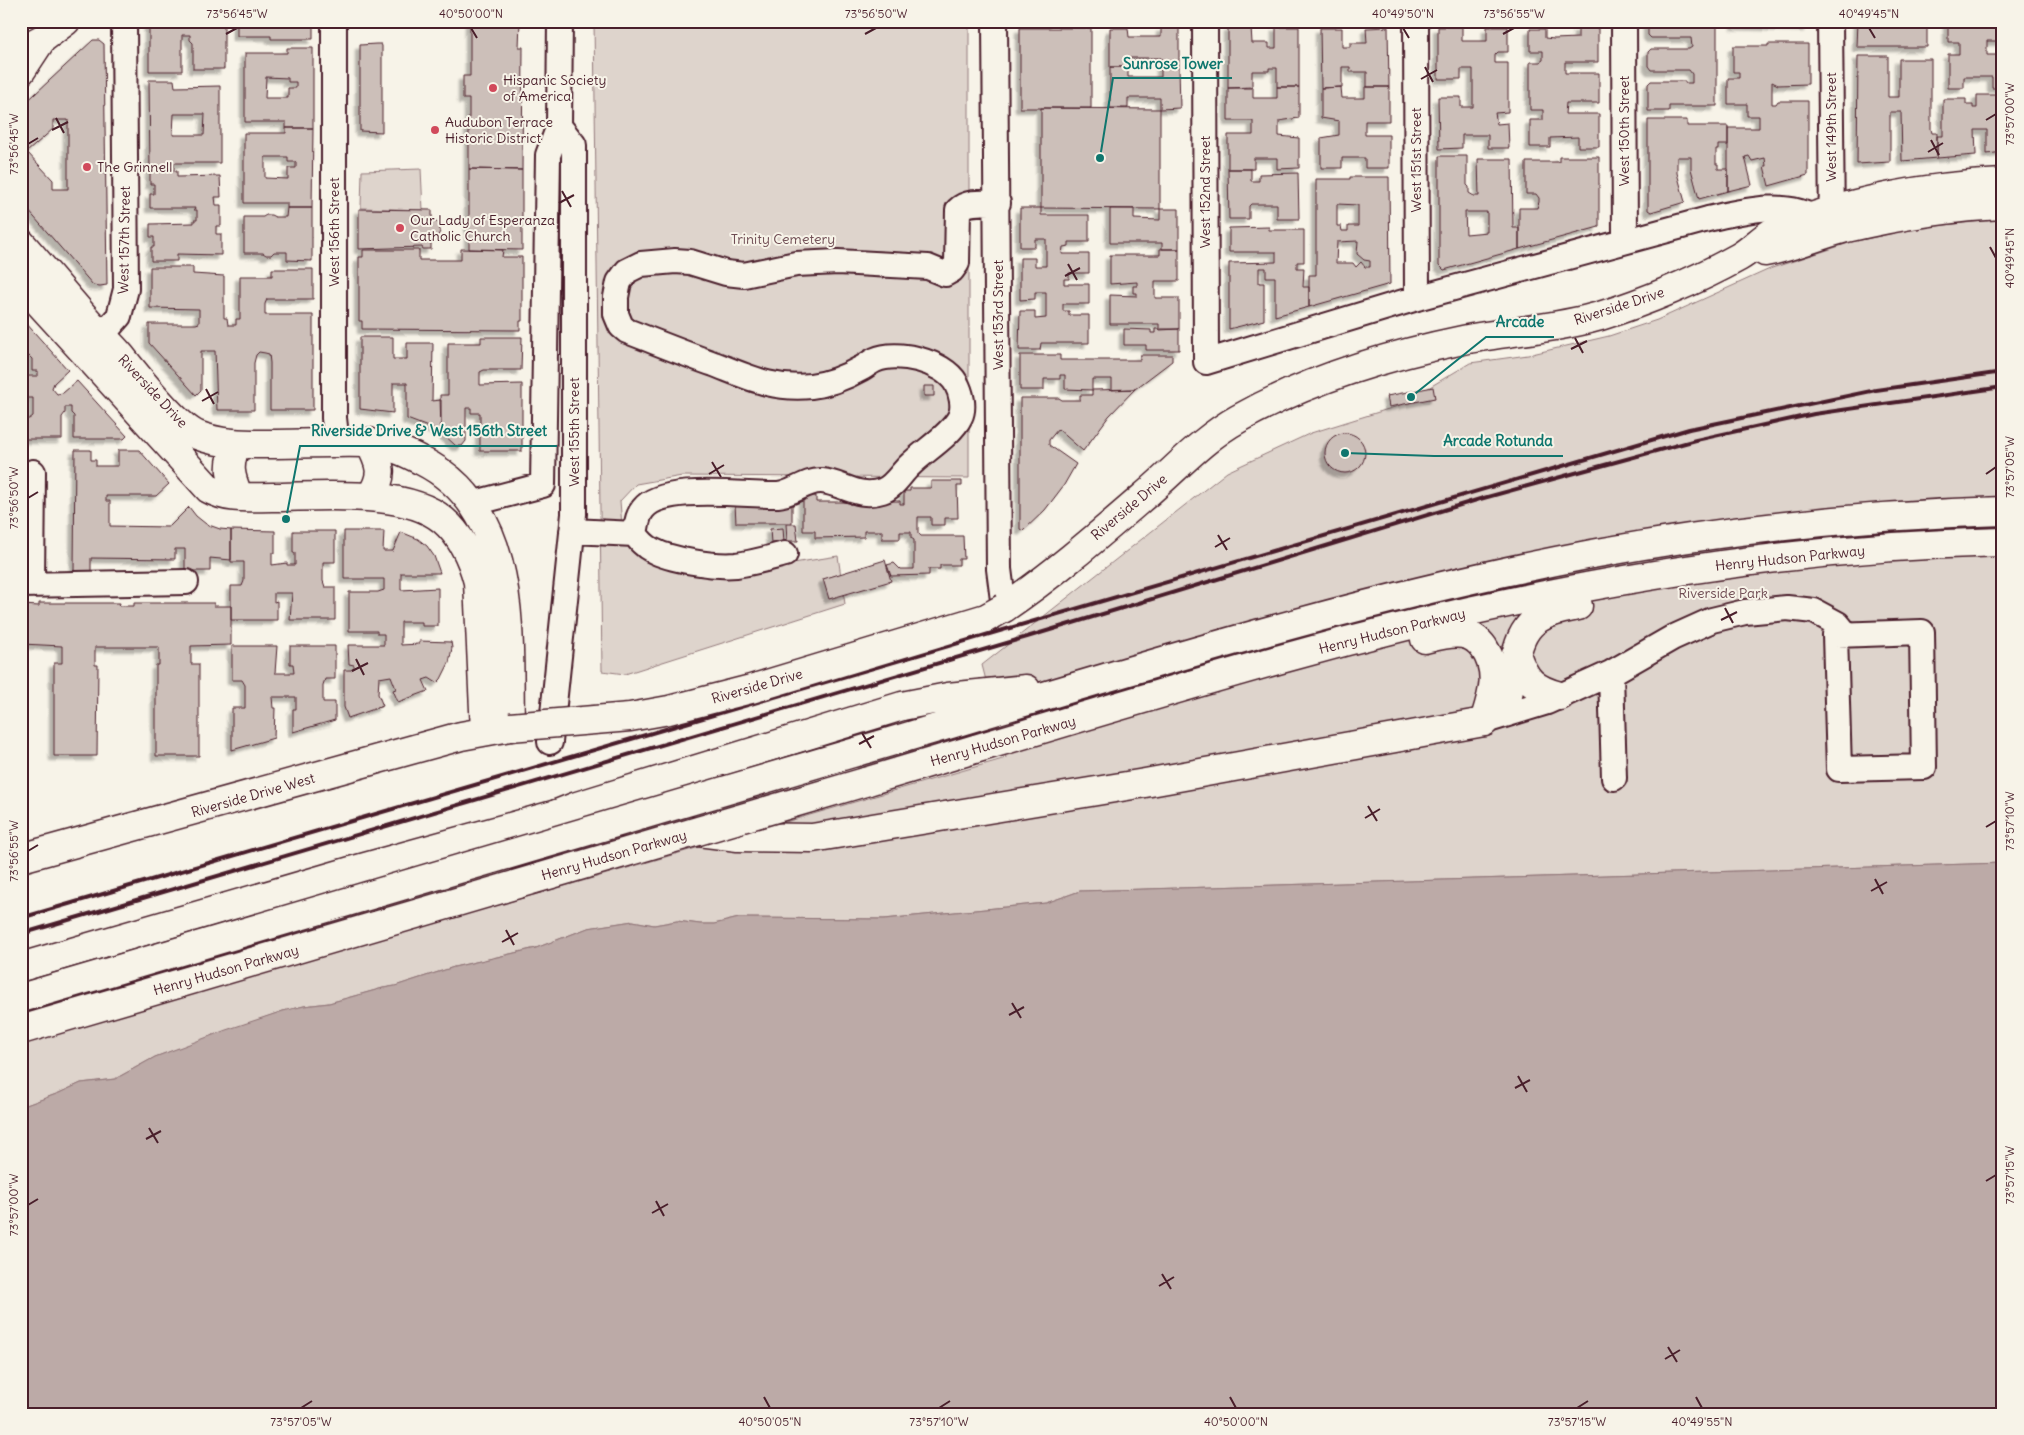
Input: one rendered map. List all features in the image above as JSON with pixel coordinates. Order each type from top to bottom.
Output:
[{"type":"main road","points":[[21,71],[32,45],[66,21]]},
{"type":"main road","name":"Riverside Drive","points":[[498,729],[630,717],[669,710],[751,689],[978,620],[1004,608],[1028,592],[1144,497],[1204,444],[1235,421],[1267,404],[1338,374],[1422,349],[1562,325],[1599,316],[1662,293],[1740,256],[1780,249],[1826,220],[1913,192],[2003,183]]},
{"type":"main road","name":"Riverside Drive","points":[[1826,220],[2003,205]]},
{"type":"main road","name":"Riverside Drive","points":[[21,243],[93,345],[209,489],[216,493],[239,497],[370,497],[401,502],[431,512],[442,519],[462,542],[475,568],[478,582],[480,642],[498,729]]},
{"type":"main road","name":"Riverside Drive","points":[[21,283],[93,345],[120,355],[146,387],[186,428],[202,436],[237,444],[337,444],[369,442],[400,449],[430,465],[457,486],[472,504],[489,534],[499,560],[505,586],[508,638],[498,729]]},
{"type":"main road","points":[[369,442],[380,472],[377,486],[370,497]]},
{"type":"main road","points":[[237,444],[231,456],[230,471],[239,497]]},
{"type":"main road","points":[[21,998],[1337,612],[1591,554],[1716,533],[1862,518],[2003,511]]},
{"type":"main road","name":"Henry Hudson Parkway","points":[[21,1030],[1282,659],[1474,611],[1665,573],[1790,556],[2003,542]]},
{"type":"main road","points":[[517,825],[548,825],[736,851],[786,847],[812,838],[1145,783],[1484,722],[1498,715],[1507,701],[1520,641],[1525,632],[1538,619],[1546,613],[1600,601],[1665,573]]},
{"type":"main road","points":[[1282,659],[1376,650],[1444,634],[1465,634],[1475,638],[1483,646],[1494,668],[1494,692],[1484,722]]},
{"type":"main road","points":[[1516,654],[1521,669],[1535,686],[1544,692],[1560,696]]},
{"type":"main road","points":[[21,967],[350,871],[557,814],[596,800],[902,706],[948,697],[1088,684]]},
{"type":"main road","name":"Riverside Drive West","points":[[21,858],[498,729]]},
{"type":"main road","points":[[557,814],[738,836],[812,838]]},
{"type":"street","name":"West 157th Street","points":[[93,345],[119,316],[126,289],[124,21]]},
{"type":"street","name":"West 156th Street","points":[[334,21],[334,418],[337,444]]},
{"type":"street","points":[[472,504],[543,485],[548,155],[558,126],[560,21]]},
{"type":"street","name":"West 153rd Street","points":[[995,21],[998,203],[999,569],[1004,608]]},
{"type":"street","name":"West 152nd Street","points":[[1205,21],[1206,362],[1416,298]]},
{"type":"street","name":"West 151st Street","points":[[1416,21],[1416,298]]},
{"type":"street","name":"West 150th Street","points":[[1624,21],[1625,240]]},
{"type":"street","name":"West 149th Street","points":[[1826,220],[1830,21]]},
{"type":"street","name":"West 155th Street","points":[[550,742],[574,514],[574,145],[558,126]]},
{"type":"street","points":[[786,554],[747,563],[717,564],[666,556],[650,550],[641,543],[635,534],[639,514],[649,502],[663,496],[710,492],[781,495],[810,482],[821,481],[851,491],[872,493],[882,491],[892,485],[910,465],[959,420],[962,409],[956,383],[948,373],[926,361],[892,358],[876,359],[832,382],[811,386],[763,383],[627,331],[618,320],[616,297],[619,282],[627,271],[641,264],[683,261],[726,273],[744,275],[796,264],[838,262],[928,267],[945,274],[957,264],[958,210],[971,203],[998,203]]},
{"type":"street","points":[[1416,298],[1625,240],[1708,219],[1759,209],[1791,210],[1826,220]]},
{"type":"street","points":[[33,472],[27,585],[186,582]]},
{"type":"street","points":[[572,531],[635,534]]},
{"type":"street","points":[[1484,722],[1547,702],[1611,672],[1672,638],[1712,620],[1745,612],[1787,608],[1814,610],[1840,631],[1922,632],[1924,768],[1839,770],[1840,631]]},
{"type":"street","points":[[1611,672],[1614,778]]},
{"type":"green space","name":"Trinity Cemetery","points":[[594,21],[969,21],[969,478],[682,476],[636,484],[620,501],[622,526],[736,572],[838,556],[845,604],[625,674],[602,671]]},
{"type":"green space","points":[[421,169],[423,210],[361,208],[362,171]]},
{"type":"green space","name":"Riverside Park","points":[[2003,219],[2003,863],[1080,891],[1046,903],[884,919],[739,918],[714,924],[677,921],[654,925],[633,921],[588,928],[536,948],[454,967],[395,986],[329,1003],[283,1011],[155,1057],[115,1079],[81,1083],[21,1107],[21,1043],[101,1018],[1006,758],[982,665],[1227,472],[1311,433],[1398,406],[1470,363],[1528,355],[1609,336],[1657,320],[1772,268],[1852,242],[1916,228]]},
{"type":"shaded area","points":[[2003,863],[2003,1414],[21,1414],[21,1107],[81,1083],[115,1079],[155,1057],[283,1011],[329,1003],[395,986],[454,967],[536,948],[588,928],[633,921],[654,925],[677,921],[714,924],[739,918],[884,919],[1046,903],[1080,891]]},
{"type":"building","points":[[149,21],[224,21],[224,69],[193,69],[193,43],[190,40],[190,35],[182,35],[182,71],[149,71]]},
{"type":"building","points":[[237,21],[313,21],[313,39],[271,39],[271,36],[237,36]]},
{"type":"building","name":"Hispanic Society of America","points":[[470,21],[520,21],[519,47],[523,47],[522,170],[469,169],[469,99],[463,99],[463,76],[470,76]]},
{"type":"building","points":[[1648,21],[1717,21],[1717,106],[1669,106],[1669,111],[1648,111],[1648,84],[1651,81],[1685,81],[1685,83],[1692,83],[1692,74],[1689,70],[1651,70],[1648,66],[1648,52],[1651,49],[1689,49],[1692,47],[1691,38],[1651,38],[1648,35]]},
{"type":"building","points":[[1735,21],[1808,21],[1808,27],[1735,25]]},
{"type":"building","points":[[1858,21],[1927,21],[1927,47],[1857,47]]},
{"type":"building","points":[[1948,21],[2003,21],[2003,41],[1987,41],[1987,55],[2003,55],[2003,88],[1992,88],[1992,77],[1964,77],[1964,88],[1948,88],[1948,54],[1959,54],[1959,42],[1948,42]]},
{"type":"building","points":[[1228,27],[1251,27],[1252,43],[1269,43],[1269,48],[1276,48],[1276,27],[1299,27],[1299,87],[1277,87],[1277,68],[1269,68],[1269,71],[1252,71],[1252,88],[1228,88]]},
{"type":"building","points":[[1388,27],[1389,87],[1367,87],[1367,72],[1350,72],[1350,67],[1342,67],[1342,87],[1321,88],[1320,28],[1342,28],[1342,47],[1350,47],[1350,43],[1367,43],[1366,28]]},
{"type":"building","points":[[1438,27],[1462,27],[1462,41],[1487,41],[1487,27],[1508,27],[1508,52],[1498,52],[1495,55],[1495,63],[1508,63],[1508,112],[1495,113],[1497,124],[1508,123],[1509,148],[1488,148],[1488,135],[1462,135],[1462,148],[1439,149],[1438,97],[1461,97],[1461,107],[1473,107],[1473,69],[1461,69],[1461,79],[1438,79]]},
{"type":"building","points":[[1020,28],[1091,28],[1091,108],[1020,108]]},
{"type":"building","points":[[1110,28],[1128,28],[1129,37],[1161,37],[1161,28],[1179,28],[1179,67],[1161,67],[1161,58],[1128,58],[1128,67],[1110,67]]},
{"type":"building","points":[[1578,28],[1598,28],[1598,62],[1565,62],[1565,73],[1599,73],[1599,103],[1566,103],[1565,114],[1599,114],[1599,147],[1578,147],[1578,137],[1550,138],[1550,147],[1530,147],[1530,120],[1543,120],[1543,110],[1530,110],[1530,62],[1540,62],[1543,60],[1543,51],[1530,51],[1530,29],[1545,29],[1545,38],[1554,39],[1578,38]]},
{"type":"building","name":"The Grinnell","points":[[93,40],[99,40],[104,44],[107,285],[93,285],[21,202],[21,107]],"holes":[[[53,120],[68,120],[68,189],[53,189],[53,180],[27,152],[53,129]]]},
{"type":"building","points":[[381,44],[382,132],[360,131],[360,45]]},
{"type":"building","points":[[1768,44],[1808,44],[1808,84],[1778,85],[1772,82],[1772,104],[1776,104],[1778,101],[1808,101],[1808,175],[1769,186],[1764,166],[1766,166],[1765,158],[1752,161],[1749,156],[1745,157],[1752,185],[1728,191],[1728,128],[1759,128],[1759,116],[1747,116],[1747,104],[1728,104],[1728,78],[1739,78],[1739,72],[1733,72],[1733,46],[1768,46]]},
{"type":"building","points":[[287,48],[313,48],[313,128],[286,128],[286,122],[245,122],[245,53],[287,53]],"holes":[[[266,77],[288,78],[288,82],[296,82],[296,88],[288,88],[288,98],[265,98]]]},
{"type":"building","points":[[1858,56],[1888,56],[1888,97],[1899,97],[1899,59],[1931,59],[1931,129],[1932,133],[1937,133],[1937,158],[1902,161],[1901,112],[1890,112],[1890,162],[1857,164]]},
{"type":"building","points":[[1110,67],[1128,67],[1128,77],[1161,77],[1161,67],[1179,67],[1180,108],[1160,109],[1160,98],[1128,98],[1128,108],[1110,108]]},
{"type":"building","points":[[149,80],[174,80],[175,87],[220,86],[220,163],[174,163],[174,170],[150,170]],"holes":[[[174,114],[205,114],[204,135],[173,135]]]},
{"type":"building","points":[[1253,87],[1253,98],[1277,98],[1277,87],[1299,87],[1299,118],[1279,121],[1279,136],[1299,138],[1299,168],[1277,169],[1277,158],[1254,158],[1254,169],[1228,169],[1228,135],[1253,135],[1253,121],[1228,121],[1228,88]]},
{"type":"building","points":[[1341,87],[1342,98],[1365,98],[1365,87],[1389,87],[1389,121],[1365,121],[1365,135],[1389,135],[1389,168],[1365,168],[1365,158],[1342,158],[1342,168],[1321,168],[1321,138],[1339,135],[1339,121],[1321,118],[1321,88]]},
{"type":"building","points":[[1977,95],[2003,95],[2003,152],[1987,154],[1987,130],[1975,130],[1976,155],[1937,158],[1937,136],[1943,136],[1943,99],[1966,99],[1966,104],[1973,104],[1973,108],[1977,108]]},
{"type":"building","points":[[1041,108],[1160,109],[1160,209],[1041,208]]},
{"type":"building","points":[[1648,120],[1687,120],[1687,126],[1728,126],[1728,145],[1718,145],[1718,149],[1716,149],[1716,164],[1718,164],[1718,169],[1728,169],[1728,191],[1699,199],[1691,169],[1691,157],[1677,157],[1677,173],[1685,202],[1651,212],[1648,210]]},
{"type":"building","points":[[286,128],[313,128],[312,208],[287,208],[287,203],[244,203],[244,133],[286,133]],"holes":[[[265,157],[288,157],[288,162],[296,162],[296,168],[288,168],[288,179],[265,178]]]},
{"type":"building","points":[[1439,156],[1467,156],[1467,185],[1469,193],[1474,196],[1479,196],[1478,159],[1512,159],[1513,228],[1519,228],[1519,249],[1444,270],[1439,265]],"holes":[[[1465,212],[1487,212],[1487,232],[1466,234]]]},
{"type":"building","points":[[1559,157],[1599,157],[1599,227],[1519,249],[1519,208],[1537,208],[1539,202],[1536,194],[1526,194],[1526,162],[1559,162]]},
{"type":"building","points":[[469,169],[522,170],[522,250],[469,249]]},
{"type":"building","points":[[1228,169],[1251,169],[1251,181],[1259,181],[1259,174],[1298,173],[1299,219],[1277,219],[1277,204],[1251,204],[1249,206],[1249,219],[1229,219]]},
{"type":"building","points":[[150,171],[177,171],[177,177],[220,176],[221,197],[215,197],[216,205],[221,205],[221,226],[216,226],[216,234],[221,234],[221,255],[177,254],[177,261],[151,261],[151,247],[154,247],[154,237],[150,237],[150,224],[194,223],[194,220],[197,220],[197,210],[194,210],[195,208],[150,208],[150,194],[154,194],[154,184],[150,184]]},
{"type":"building","points":[[1350,177],[1389,177],[1390,284],[1309,307],[1309,275],[1316,275],[1316,179],[1350,179]],"holes":[[[1337,204],[1358,205],[1358,226],[1348,226],[1348,231],[1342,231],[1341,226],[1337,226]],[[1358,241],[1357,254],[1364,260],[1370,261],[1370,267],[1365,267],[1361,262],[1356,267],[1353,263],[1336,263],[1337,242]]]},
{"type":"building","points":[[287,208],[312,208],[312,261],[287,260],[287,252],[274,252],[271,255],[244,253],[244,217],[271,215],[286,217]]},
{"type":"building","points":[[1020,208],[1041,208],[1041,215],[1089,215],[1089,242],[1069,242],[1069,246],[1063,247],[1062,254],[1089,254],[1089,273],[1069,273],[1069,279],[1064,279],[1064,284],[1089,284],[1089,304],[1063,304],[1063,311],[1069,311],[1069,315],[1089,315],[1089,343],[1041,343],[1040,350],[1019,350],[1020,311],[1035,311],[1035,319],[1046,318],[1046,292],[1035,292],[1035,299],[1020,300],[1020,258],[1035,258],[1035,266],[1046,266],[1046,239],[1035,239],[1035,247],[1020,247]]},
{"type":"building","name":"Our Lady of Esperanza Catholic Church","points":[[359,209],[432,210],[432,218],[439,223],[440,232],[431,241],[431,249],[423,249],[422,247],[359,249]]},
{"type":"building","points":[[1110,209],[1134,209],[1134,219],[1160,220],[1160,209],[1179,209],[1179,249],[1162,249],[1162,243],[1110,243]]},
{"type":"building","points":[[1269,227],[1269,230],[1304,230],[1304,262],[1297,262],[1297,268],[1304,268],[1303,287],[1309,287],[1309,307],[1275,316],[1275,277],[1266,277],[1266,268],[1259,268],[1259,283],[1264,283],[1264,320],[1229,329],[1229,263],[1276,262],[1276,252],[1229,252],[1229,228]]},
{"type":"building","points":[[461,249],[503,250],[502,257],[522,257],[522,321],[520,321],[520,330],[362,329],[362,321],[359,321],[359,257],[363,257],[363,250],[419,250],[419,260],[461,260]]},
{"type":"building","points":[[1160,249],[1179,249],[1179,281],[1155,281],[1155,298],[1179,298],[1179,329],[1159,330],[1159,324],[1110,324],[1110,295],[1137,296],[1137,293],[1133,293],[1133,286],[1137,286],[1137,282],[1110,284],[1110,255],[1160,255]]},
{"type":"building","points":[[150,267],[193,267],[193,274],[224,276],[224,318],[227,318],[228,325],[236,325],[236,319],[240,319],[240,276],[272,276],[272,269],[313,269],[313,299],[267,299],[265,315],[313,315],[313,410],[270,410],[269,354],[259,352],[254,363],[254,410],[217,410],[215,351],[201,351],[201,390],[196,395],[149,343],[149,324],[196,324],[199,323],[199,309],[150,308]]},
{"type":"building","points":[[25,322],[68,370],[54,383],[52,388],[57,394],[63,393],[77,381],[127,436],[124,439],[74,439],[74,416],[71,413],[71,407],[65,407],[65,413],[62,417],[62,439],[22,439],[22,419],[29,419],[33,416],[33,398],[22,398],[22,376],[38,376],[38,371],[32,371],[32,359],[29,356],[21,356],[21,325]]},
{"type":"building","points":[[1124,329],[1151,330],[1151,333],[1155,333],[1155,329],[1179,329],[1179,350],[1146,350],[1146,345],[1124,345]]},
{"type":"building","points":[[360,337],[393,337],[393,359],[407,359],[407,343],[433,343],[432,401],[441,400],[441,432],[407,419],[407,383],[393,383],[393,413],[360,409]]},
{"type":"building","points":[[481,337],[522,337],[521,370],[484,370],[480,372],[480,385],[522,384],[522,451],[480,451],[480,413],[471,413],[471,408],[466,408],[466,441],[462,446],[456,446],[441,432],[440,395],[448,395],[448,343],[481,343]]},
{"type":"building","points":[[1020,355],[1060,355],[1060,360],[1140,360],[1140,355],[1172,355],[1172,361],[1135,389],[1112,390],[1112,379],[1092,379],[1092,390],[1065,389],[1065,375],[1060,375],[1060,379],[1044,379],[1044,390],[1020,390]]},
{"type":"building","points":[[924,386],[934,386],[934,396],[924,396]]},
{"type":"building","points":[[1433,387],[1435,398],[1389,407],[1387,396]]},
{"type":"building","points":[[1135,389],[1109,416],[1083,451],[1058,429],[1049,440],[1049,445],[1076,464],[1064,485],[1045,510],[1023,531],[1020,529],[1020,398],[1080,400],[1080,395],[1092,395],[1092,390]]},
{"type":"building","points":[[1349,433],[1356,436],[1362,442],[1365,453],[1364,461],[1356,470],[1349,473],[1341,473],[1334,470],[1326,461],[1325,449],[1328,442],[1337,434]]},
{"type":"building","points":[[75,450],[91,450],[91,460],[96,460],[96,466],[118,466],[118,450],[139,450],[169,484],[156,496],[106,496],[106,501],[110,501],[110,526],[169,527],[189,507],[206,524],[220,529],[231,530],[231,560],[210,558],[210,571],[185,571],[185,549],[175,549],[175,559],[91,558],[91,571],[74,571]]},
{"type":"building","points":[[931,481],[962,481],[962,486],[957,486],[958,518],[945,518],[945,525],[931,525],[931,517],[918,517],[918,533],[921,536],[963,536],[964,559],[959,559],[959,565],[940,565],[940,569],[929,569],[929,575],[891,576],[887,565],[894,563],[900,569],[914,569],[914,540],[911,538],[911,532],[900,532],[900,539],[882,539],[882,531],[864,531],[864,537],[815,538],[815,531],[803,531],[803,496],[816,496],[816,502],[882,504],[882,501],[900,501],[900,504],[904,504],[904,491],[910,491],[910,488],[931,488]]},
{"type":"building","points":[[735,504],[792,504],[792,523],[736,523]]},
{"type":"building","points":[[786,524],[796,524],[798,541],[787,541]]},
{"type":"building","points":[[783,528],[784,542],[771,543],[770,529]]},
{"type":"building","points":[[231,530],[275,531],[275,553],[272,553],[272,565],[287,563],[287,565],[295,565],[293,531],[335,531],[335,562],[323,562],[323,581],[325,587],[335,587],[335,620],[290,620],[292,593],[274,593],[274,602],[277,601],[277,620],[231,620],[231,586],[242,586],[244,581],[244,562],[231,562]]},
{"type":"building","points":[[344,531],[384,531],[383,551],[393,551],[401,532],[418,539],[427,546],[434,556],[440,573],[401,573],[401,590],[438,588],[438,626],[422,626],[422,622],[401,622],[401,645],[419,644],[419,641],[451,642],[452,648],[449,663],[441,679],[437,683],[429,678],[423,680],[428,691],[398,702],[393,690],[396,689],[391,676],[379,678],[378,694],[383,706],[348,718],[344,707],[344,670],[351,670],[354,668],[354,665],[349,664],[348,645],[384,645],[384,634],[377,634],[377,631],[349,631],[349,592],[378,592],[384,590],[384,579],[344,579]]},
{"type":"building","points":[[885,560],[891,581],[829,599],[823,579]]},
{"type":"building","points":[[39,603],[120,603],[119,606],[134,606],[134,603],[214,603],[214,606],[231,606],[231,645],[191,646],[191,664],[199,664],[199,756],[156,756],[156,665],[159,665],[159,647],[95,647],[95,665],[98,665],[97,756],[54,756],[54,663],[62,663],[62,646],[22,644],[22,605],[39,606]]},
{"type":"building","points":[[232,646],[277,646],[275,673],[294,673],[293,664],[290,664],[290,646],[335,646],[335,679],[325,679],[323,702],[335,702],[335,720],[293,732],[293,709],[296,709],[296,697],[272,697],[273,708],[275,708],[274,738],[232,750],[232,708],[245,708],[245,685],[242,680],[232,680]]},
{"type":"railway","points":[[21,918],[1689,429],[1876,390],[2003,372]]},
{"type":"railway","points":[[21,934],[1027,637],[1480,499],[1696,440],[1814,414],[2003,387]]},
{"type":"place","name":"Hispanic Society of America","points":[[493,88]]},
{"type":"place","name":"Audubon Terrace Historic District","points":[[435,130]]},
{"type":"place","name":"Sunrose Tower","points":[[1100,158]]},
{"type":"place","name":"The Grinnell","points":[[87,167]]},
{"type":"place","name":"Our Lady of Esperanza Catholic Church","points":[[400,228]]},
{"type":"place","name":"Arcade","points":[[1411,397]]},
{"type":"place","name":"Arcade Rotunda","points":[[1345,453]]},
{"type":"place","name":"Riverside Drive & West 156th Street","points":[[286,519]]}]
